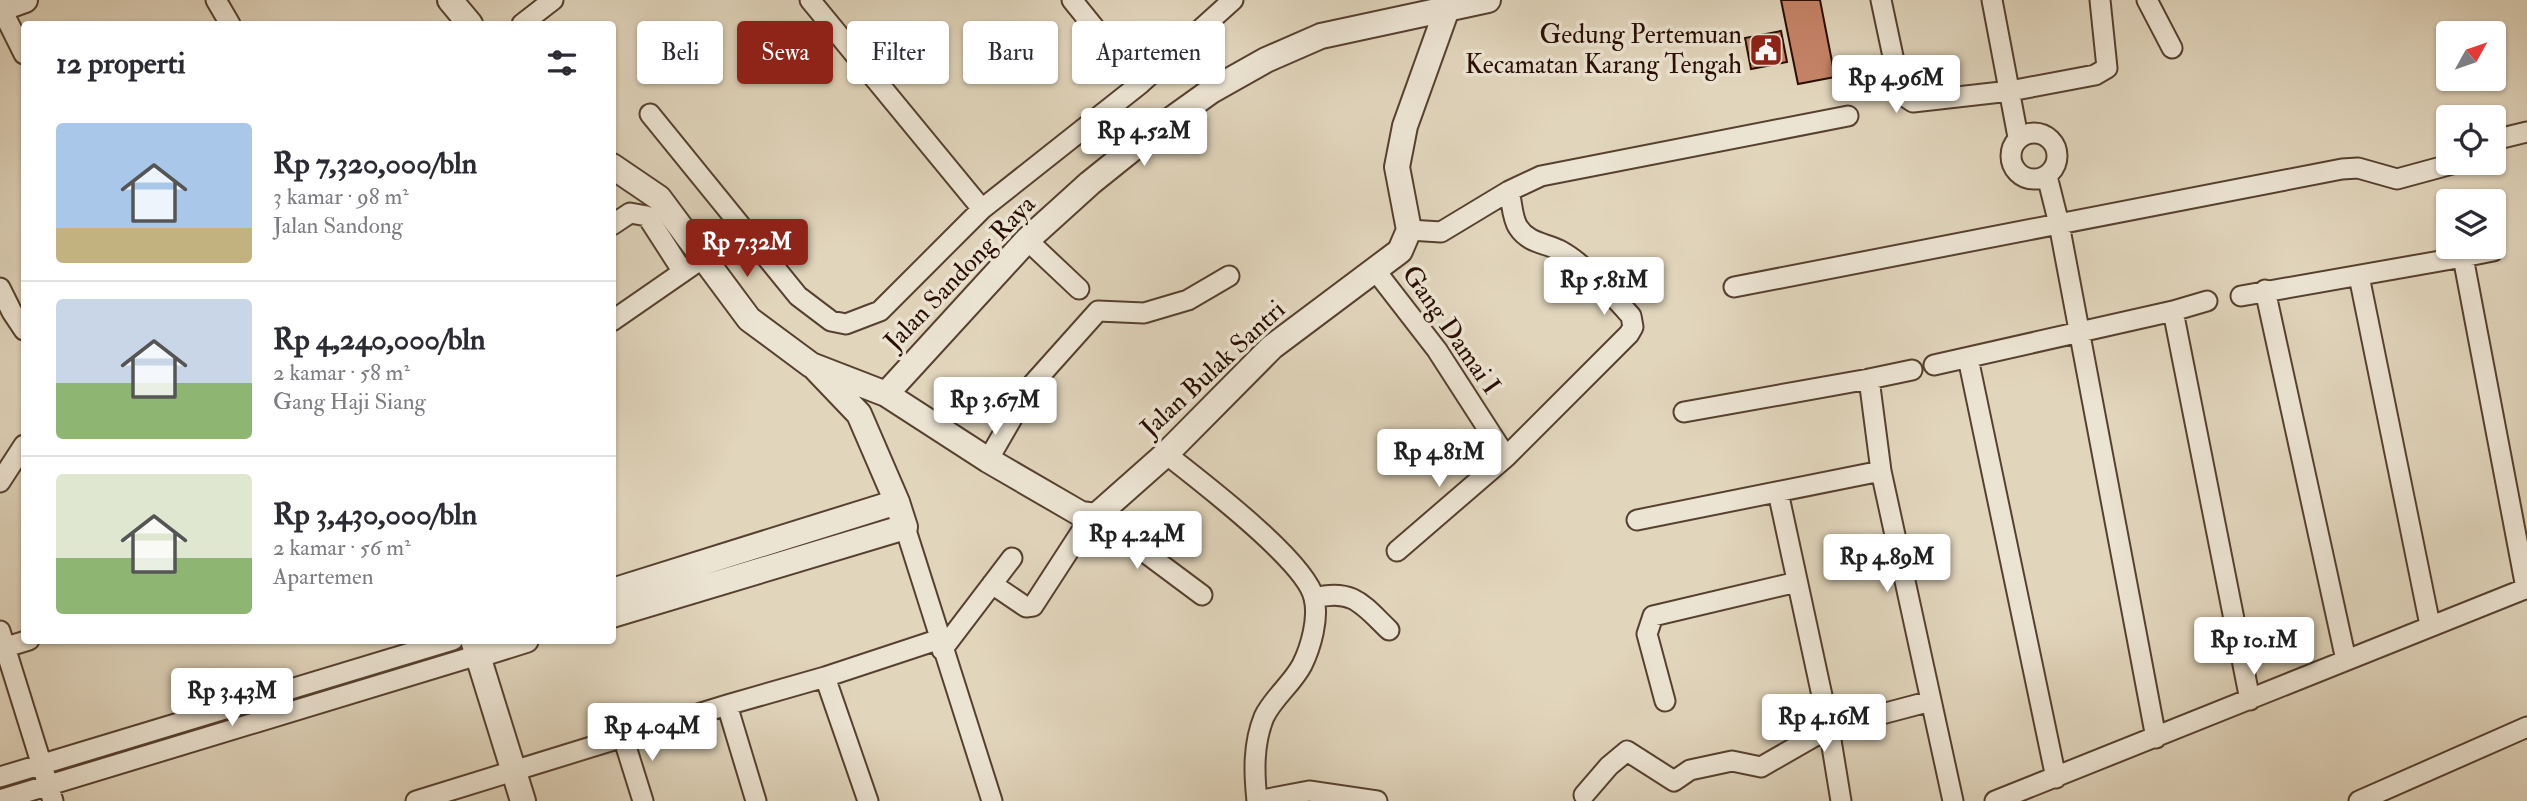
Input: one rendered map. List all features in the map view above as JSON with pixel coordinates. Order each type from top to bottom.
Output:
[{"type":"street","points":[[21,48],[0,8],[24,0]]},
{"type":"street","points":[[216,0],[228,21]]},
{"type":"street","points":[[450,0],[468,21]]},
{"type":"street","points":[[527,21],[553,0]]},
{"type":"street","points":[[810,0],[982,209]]},
{"type":"street","points":[[1072,0],[1089,21]]},
{"type":"street","points":[[1210,21],[1233,0]]},
{"type":"street","name":"Jalan Sandong Raya","points":[[886,394],[1027,240],[1090,183],[1211,91],[1266,60],[1321,36],[1488,0]]},
{"type":"street","points":[[1881,0],[1901,94],[1913,102],[2010,91],[2095,75],[2107,68],[2100,0]]},
{"type":"street","points":[[1992,0],[2018,137]]},
{"type":"street","points":[[2147,0],[2172,48]]},
{"type":"street","points":[[1447,9],[1405,125],[1397,167],[1409,230],[1441,232],[1509,191],[1541,176],[1848,116]]},
{"type":"street","points":[[650,114],[798,296],[831,321],[846,324],[880,311],[982,209],[1140,84]]},
{"type":"street","points":[[2030,132],[2043,134],[2053,142],[2057,154],[2055,166],[2047,176],[2034,179],[2020,175],[2012,164],[2011,149],[2018,137],[2030,132]]},
{"type":"street","points":[[2506,137],[2527,132]]},
{"type":"street","points":[[1734,287],[2342,169],[2358,168],[2397,179],[2436,168]]},
{"type":"street","points":[[616,169],[659,198],[749,319],[811,365],[859,414],[897,502],[992,801]]},
{"type":"street","points":[[2047,176],[2059,224],[2156,738]]},
{"type":"street","points":[[1398,551],[1506,457],[1633,327],[1631,316],[1574,260],[1521,232],[1516,225],[1509,191]]},
{"type":"street","points":[[616,222],[630,213],[647,216],[683,272]]},
{"type":"street","name":"Jalan Bulak Santri","points":[[1094,515],[1166,454],[1272,347],[1400,251],[1409,230]]},
{"type":"street","points":[[1027,240],[1079,289]]},
{"type":"street","points":[[616,318],[703,258]]},
{"type":"street","points":[[2241,296],[2452,259]]},
{"type":"street","points":[[1995,801],[2526,588],[2463,259]]},
{"type":"street","name":"Gang Damai I","points":[[1376,270],[1437,351],[1506,457]]},
{"type":"street","points":[[988,460],[1030,387],[1098,311],[1144,313],[1188,300],[1229,276]]},
{"type":"street","points":[[2359,276],[2430,625]]},
{"type":"street","points":[[0,288],[21,326]]},
{"type":"street","points":[[2265,290],[2346,660]]},
{"type":"street","points":[[1934,365],[2207,301]]},
{"type":"street","points":[[2173,311],[2250,700]]},
{"type":"street","points":[[1968,358],[2056,778]]},
{"type":"street","points":[[811,365],[886,394],[988,460],[1081,514],[1094,515],[1202,595]]},
{"type":"street","points":[[1684,412],[1912,370]]},
{"type":"street","points":[[1869,380],[1881,471],[1953,801]]},
{"type":"street","points":[[0,482],[21,450]]},
{"type":"street","points":[[1166,454],[1236,510],[1280,552],[1297,569],[1314,597],[1314,635],[1301,666],[1264,716],[1253,763],[1257,801],[1309,791],[1377,801]]},
{"type":"street","points":[[1637,520],[1881,471]]},
{"type":"street","points":[[1778,492],[1829,728],[1841,801]]},
{"type":"street","points":[[616,590],[897,502]]},
{"type":"street","points":[[992,584],[1026,607],[1033,606],[1094,515]]},
{"type":"street","points":[[616,614],[905,527]]},
{"type":"street","points":[[416,801],[727,705],[941,644],[1012,558]]},
{"type":"street","points":[[1665,701],[1647,634],[1653,616],[1797,582]]},
{"type":"street","points":[[1314,597],[1334,593],[1356,599],[1389,630]]},
{"type":"street","points":[[21,641],[2,642],[51,793]]},
{"type":"street","points":[[0,777],[440,644]]},
{"type":"street","points":[[0,800],[51,793],[476,648],[501,644]]},
{"type":"street","points":[[476,648],[523,801]]},
{"type":"street","points":[[825,677],[868,801]]},
{"type":"street","points":[[1588,799],[1609,766],[1627,751],[1674,781],[1690,770],[1732,761],[1761,766],[1829,728],[1931,701]]},
{"type":"street","points":[[727,705],[756,801]]},
{"type":"street","points":[[2360,801],[2393,795],[2524,735]]},
{"type":"street","points":[[622,737],[643,801]]},
{"type":"building","points":[[1781,0],[1820,0],[1835,77],[1798,84]]},
{"type":"building","name":"Gedung Pertemuan Kecamatan Karang Tengah","points":[[1781,31],[1787,62],[1751,69],[1745,38]]},
{"type":"place","name":"Gedung Pertemuan Kecamatan Karang Tengah","points":[[1766,50]]}]
